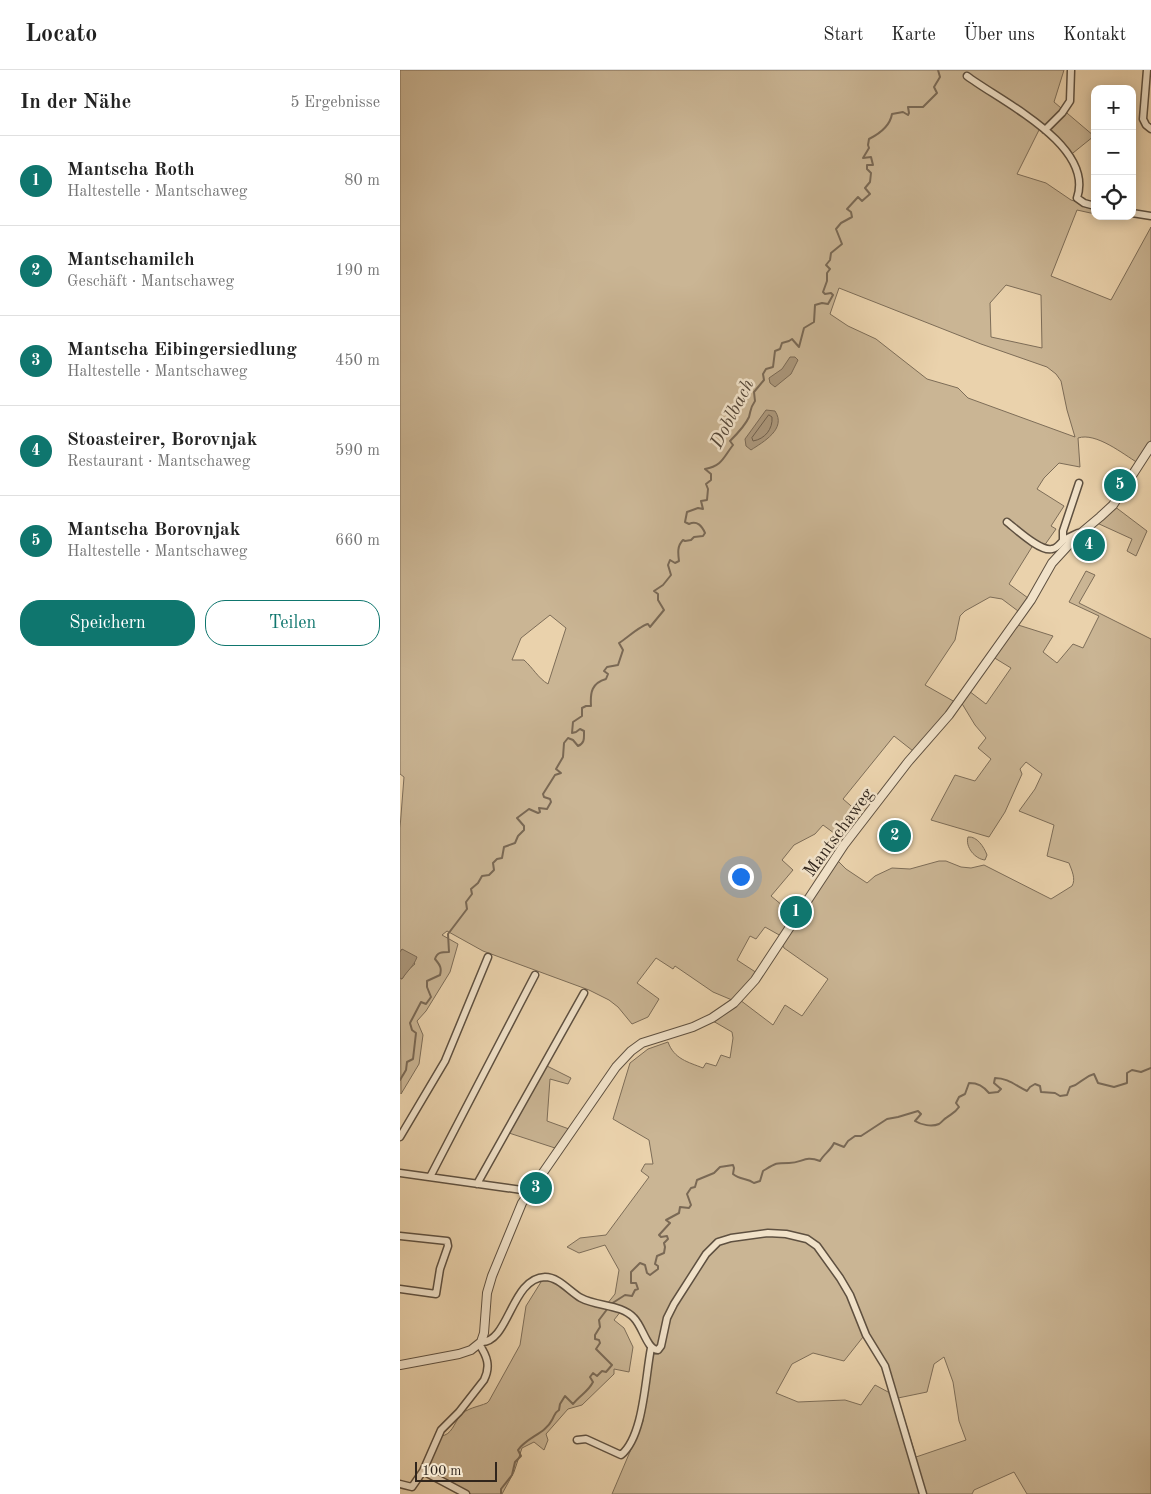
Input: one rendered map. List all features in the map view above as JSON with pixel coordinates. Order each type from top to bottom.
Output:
[{"type":"street","points":[[1045,130],[1062,113],[1070,101],[1071,70]]},
{"type":"street","points":[[1147,70],[1143,120],[1151,129]]},
{"type":"street","points":[[967,76],[1031,118],[1045,130],[1064,150],[1075,169],[1080,180],[1077,198],[1091,205]]},
{"type":"street","points":[[1136,213],[1151,216]]},
{"type":"street","name":"Mantschaweg","points":[[480,1343],[484,1333],[488,1293],[492,1276],[515,1217],[529,1191],[606,1081],[630,1051],[648,1040],[693,1027],[712,1018],[734,1003],[755,980],[844,845],[908,762],[949,715],[1031,600],[1052,564],[1075,538],[1113,505],[1151,446]]},
{"type":"street","points":[[1064,540],[1063,530],[1079,483]]},
{"type":"street","points":[[1007,522],[1043,548],[1051,550],[1064,540],[1088,528]]},
{"type":"street","points":[[1052,564],[1056,548]]},
{"type":"street","points":[[400,1137],[445,1061],[488,956]]},
{"type":"street","points":[[430,1177],[535,976]]},
{"type":"street","points":[[478,1184],[584,993]]},
{"type":"street","points":[[400,1173],[529,1191]]},
{"type":"street","points":[[400,1365],[446,1358],[471,1350],[480,1343],[489,1341],[493,1338],[519,1296],[529,1284],[539,1278],[552,1279],[580,1298],[629,1314],[638,1322],[651,1348],[656,1351],[660,1348],[667,1318],[674,1304],[706,1254],[718,1242],[731,1238],[768,1233],[786,1234],[807,1239],[817,1246],[840,1278],[850,1295],[866,1335],[885,1366],[923,1494]]},
{"type":"street","points":[[400,1236],[447,1241],[448,1246],[440,1269],[436,1294],[400,1289]]},
{"type":"street","points":[[400,1484],[412,1487],[423,1471],[441,1430],[460,1410],[487,1374],[488,1361],[480,1343]]},
{"type":"street","points":[[577,1440],[586,1439],[621,1456],[627,1450],[636,1434],[651,1348]]},
{"type":"street","points":[[423,1471],[466,1494]]},
{"type":"shaded area","points":[[400,70],[1064,70],[1054,102],[1091,133],[1091,138],[1068,157],[1040,128],[1017,174],[1046,183],[1071,200],[1091,206],[1091,213],[1077,210],[1051,276],[1111,300],[1151,227],[1151,440],[1138,463],[1101,441],[1093,438],[1078,438],[1080,467],[1059,463],[1044,478],[1037,489],[1064,506],[1051,526],[1056,529],[1044,546],[1035,542],[1009,584],[1028,598],[1018,611],[1002,599],[990,597],[965,611],[960,616],[955,640],[925,685],[955,702],[913,751],[894,736],[843,799],[857,811],[838,836],[823,825],[815,834],[794,845],[782,860],[793,870],[771,896],[794,915],[781,936],[765,927],[756,939],[750,936],[737,960],[757,973],[732,1000],[713,992],[675,966],[673,969],[656,958],[637,983],[659,999],[648,1017],[632,1024],[618,1007],[609,1000],[589,990],[483,951],[447,931],[442,935],[458,944],[450,972],[426,1011],[417,1021],[423,1035],[419,1064],[401,1094],[400,978],[402,979],[415,964],[402,949],[400,952],[400,828],[404,777],[400,774]],"holes":[[[1006,285],[1041,295],[1042,348],[991,337],[990,303]],[[839,288],[981,344],[1047,367],[1061,381],[1075,437],[968,398],[958,388],[927,379],[876,339],[848,326],[830,314]],[[550,615],[566,628],[548,684],[524,660],[512,660],[521,638]]]},
{"type":"shaded area","points":[[1114,506],[1147,531],[1136,556],[1127,551],[1132,539],[1097,523]]},
{"type":"shaded area","points":[[1086,571],[1095,575],[1079,603],[1151,639],[1151,1494],[1027,1494],[1014,1472],[974,1490],[972,1494],[612,1494],[643,1421],[652,1354],[659,1354],[668,1325],[660,1345],[657,1347],[653,1346],[637,1318],[626,1310],[607,1304],[615,1294],[619,1270],[605,1245],[579,1253],[567,1247],[580,1238],[606,1235],[649,1177],[641,1171],[645,1164],[653,1164],[649,1140],[613,1119],[630,1063],[648,1049],[668,1042],[678,1056],[687,1062],[703,1068],[706,1063],[716,1066],[721,1055],[730,1058],[732,1032],[713,1021],[740,1000],[773,1025],[785,1005],[802,1016],[828,979],[784,948],[782,944],[837,860],[846,869],[867,883],[875,876],[892,868],[910,869],[939,861],[946,861],[961,867],[971,868],[984,865],[1051,899],[1072,886],[1074,878],[1069,863],[1047,856],[1054,825],[1019,811],[1035,789],[1042,774],[1026,762],[1020,769],[1022,774],[1005,812],[989,837],[931,820],[955,775],[975,781],[991,759],[978,748],[986,738],[975,725],[961,702],[969,691],[986,704],[1011,668],[993,657],[1015,624],[1053,636],[1043,652],[1057,663],[1073,644],[1083,648],[1099,616],[1069,602]],"holes":[[[863,1337],[871,1346],[888,1377],[890,1393],[875,1385],[861,1405],[845,1400],[798,1402],[776,1393],[792,1364],[813,1353],[844,1361]],[[944,1357],[953,1382],[959,1421],[966,1440],[916,1457],[898,1398],[927,1392],[934,1364]]]},
{"type":"shaded area","points":[[968,837],[974,838],[982,846],[987,855],[985,860],[978,857],[969,848]]},
{"type":"shaded area","points":[[547,1066],[571,1078],[568,1084],[550,1079],[547,1121],[569,1129],[555,1148],[509,1133]]},
{"type":"shaded area","points":[[538,1281],[552,1281],[570,1293],[621,1311],[614,1320],[624,1328],[633,1347],[629,1372],[614,1369],[614,1374],[582,1405],[568,1409],[546,1434],[548,1440],[544,1450],[534,1442],[522,1448],[514,1472],[502,1494],[471,1494],[430,1472],[428,1468],[441,1436],[450,1431],[463,1413],[489,1401],[520,1345],[526,1306],[541,1282]]},
{"type":"water","points":[[790,357],[795,357],[798,360],[791,374],[775,387],[770,383],[769,378],[782,369]]},
{"type":"water","points":[[766,410],[775,411],[778,424],[772,434],[751,450],[746,446],[745,439]]},
{"type":"water","points":[[402,949],[417,957],[402,979],[400,978],[400,952]]},
{"type":"waterway","name":"Doblbach","points":[[400,1080],[406,1070],[407,1062],[413,1059],[416,1033],[412,1030],[410,1023],[421,1002],[426,1004],[431,997],[427,981],[441,973],[435,959],[440,953],[449,952],[448,934],[467,909],[466,902],[472,894],[471,889],[482,876],[489,875],[494,870],[493,863],[497,859],[502,858],[504,847],[515,843],[518,836],[524,830],[524,826],[517,818],[529,809],[538,813],[540,812],[539,808],[547,809],[551,802],[543,794],[555,775],[561,773],[556,769],[563,757],[564,743],[568,738],[573,740],[578,746],[584,740],[584,731],[580,729],[572,733],[573,722],[582,716],[582,708],[591,706],[593,689],[598,683],[606,679],[608,674],[604,671],[607,667],[618,665],[623,650],[619,643],[645,625],[648,624],[650,627],[664,610],[658,600],[658,594],[654,591],[663,585],[671,575],[668,565],[670,560],[675,563],[679,561],[678,550],[681,542],[703,536],[705,533],[699,524],[685,522],[687,512],[698,508],[703,509],[701,501],[707,500],[708,489],[706,484],[711,480],[711,474],[705,469],[719,464],[733,445],[730,441],[743,427],[749,417],[751,407],[755,401],[754,392],[764,380],[763,374],[766,369],[773,367],[775,351],[780,349],[782,343],[792,339],[799,347],[804,328],[814,322],[815,305],[828,304],[833,295],[823,292],[827,281],[827,273],[830,269],[826,265],[830,260],[831,253],[842,244],[836,229],[841,223],[852,217],[851,212],[847,209],[858,197],[862,201],[870,194],[865,188],[870,182],[871,173],[867,169],[867,165],[873,165],[871,157],[863,158],[869,148],[869,139],[884,129],[892,114],[903,112],[908,115],[908,107],[923,107],[937,93],[934,87],[940,77],[938,70]]},
{"type":"waterway","points":[[611,1304],[625,1295],[632,1296],[635,1290],[638,1289],[636,1283],[631,1283],[631,1272],[640,1263],[645,1265],[647,1273],[650,1275],[658,1269],[658,1266],[655,1264],[657,1256],[664,1253],[664,1243],[668,1239],[667,1236],[661,1237],[659,1235],[670,1223],[666,1220],[679,1213],[680,1207],[689,1208],[691,1205],[687,1194],[691,1188],[695,1187],[697,1180],[714,1173],[720,1167],[733,1165],[733,1174],[754,1183],[760,1181],[763,1171],[776,1164],[794,1163],[807,1159],[820,1161],[834,1143],[844,1147],[855,1136],[861,1136],[887,1119],[918,1111],[921,1114],[915,1121],[927,1125],[939,1124],[959,1107],[956,1103],[959,1097],[965,1094],[969,1083],[980,1085],[989,1093],[998,1092],[1001,1089],[994,1083],[995,1078],[1000,1078],[1027,1091],[1035,1084],[1040,1086],[1041,1092],[1055,1093],[1060,1096],[1067,1095],[1070,1087],[1094,1074],[1098,1083],[1114,1087],[1127,1083],[1127,1073],[1132,1070],[1141,1072],[1151,1068]]},
{"type":"waterway","points":[[501,1494],[501,1489],[512,1475],[515,1462],[521,1456],[518,1450],[549,1425],[555,1413],[559,1410],[565,1396],[573,1404],[593,1382],[590,1377],[593,1373],[597,1376],[602,1371],[606,1372],[612,1365],[596,1349],[600,1343],[599,1340],[595,1339],[595,1335],[600,1327],[599,1320],[608,1308]]},
{"type":"place","name":"Mantscha Borovnjak","points":[[1120,485]]},
{"type":"place","name":"Stoasteirer, Borovnjak","points":[[1089,545]]},
{"type":"place","name":"Mantschamilch","points":[[895,836]]},
{"type":"place","name":"Mantscha Roth","points":[[796,912]]},
{"type":"place","name":"Mantscha Eibingersiedlung","points":[[536,1188]]}]
